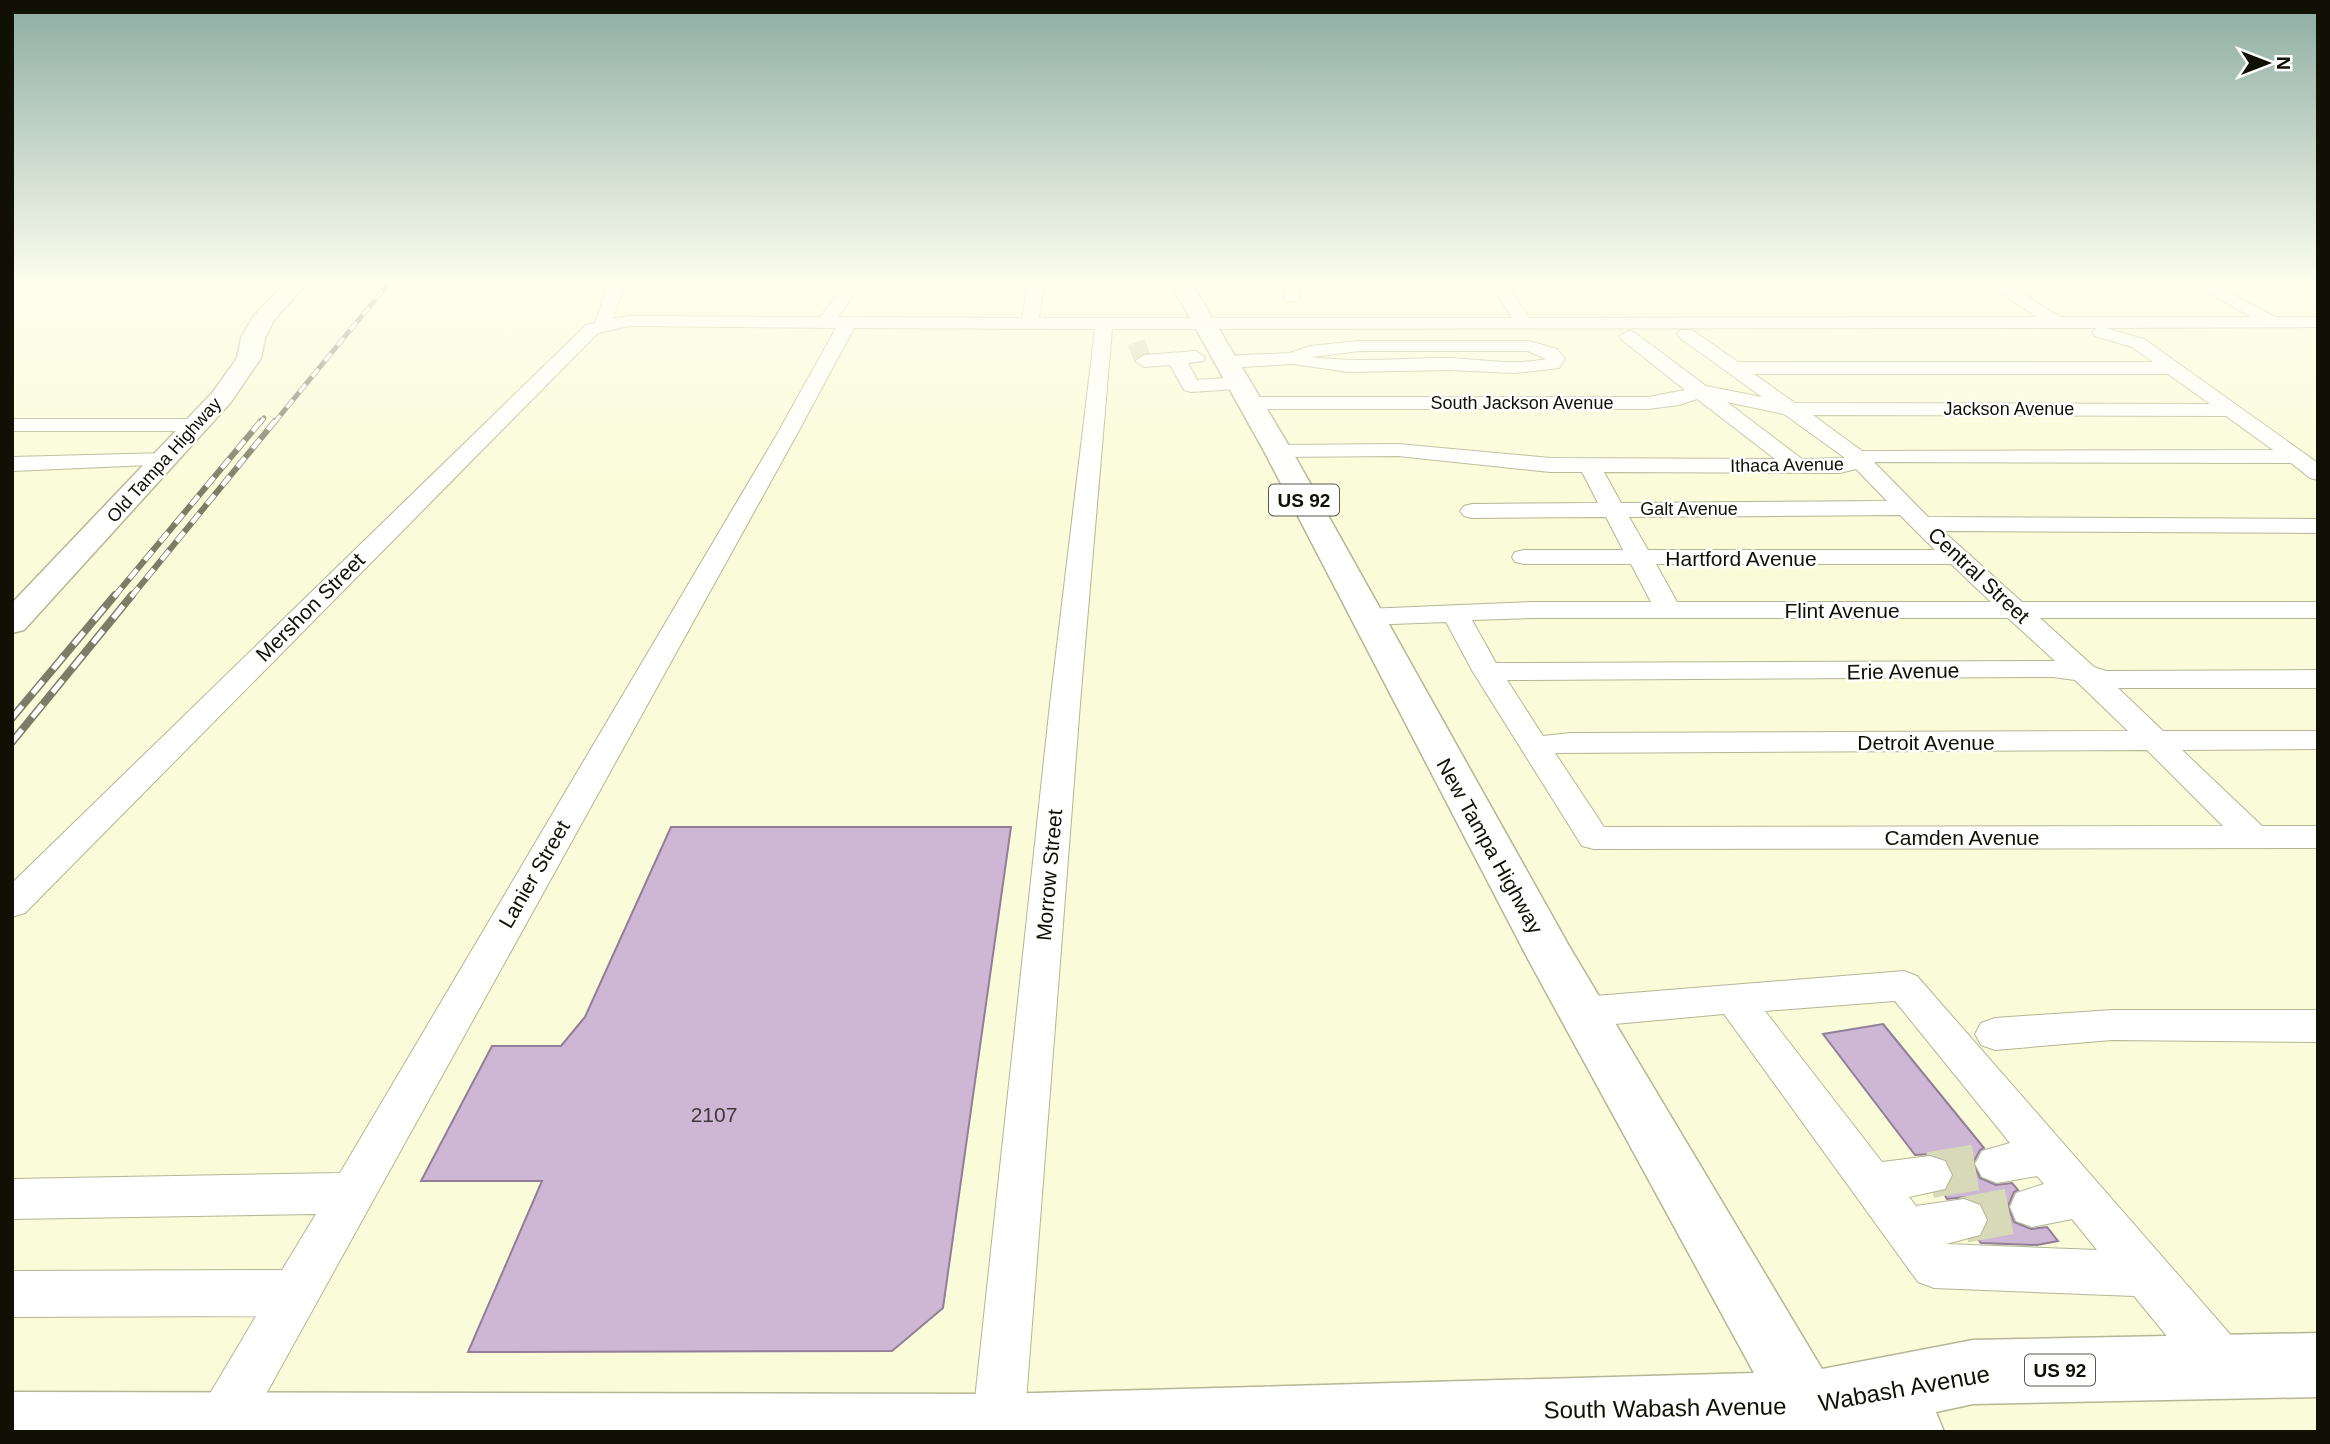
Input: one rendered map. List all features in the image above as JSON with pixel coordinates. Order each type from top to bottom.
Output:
[{"type":"main road","name":"Old Tampa Highway","points":[[12,623],[239,376],[250,351]]},
{"type":"main road","name":"New Tampa Highway","points":[[1210,351],[1224,378],[1278,450],[1582,1012],[1814,1418]]},
{"type":"main road","name":"Wabash Avenue","points":[[1814,1418],[1973,1372],[2318,1365]]},
{"type":"main road","name":"South Wabash Avenue","points":[[12,1425],[998,1427],[1814,1418]]},
{"type":"main road","name":"Wabash Avenue","points":[[1814,1418],[1912,1432]]},
{"type":"street","name":"Mershon Street","points":[[12,904],[569,351]]},
{"type":"street","name":"Lanier Street","points":[[220,1425],[786,436],[824,351]]},
{"type":"street","name":"Morrow Street","points":[[998,1427],[1065,704],[1100,364],[1118,351]]},
{"type":"street","points":[[1159,351],[1224,378]]},
{"type":"street","points":[[1176,358],[1191,386],[1309,351]]},
{"type":"street","points":[[1293,358],[1324,365],[1525,367],[1552,365],[1556,359],[1546,351]]},
{"type":"street","points":[[1648,351],[1797,466]]},
{"type":"street","name":"Central Street","points":[[1710,351],[1861,462],[1957,557],[2157,741],[2254,836]]},
{"type":"street","points":[[2149,351],[2318,473]]},
{"type":"street","points":[[1733,368],[2170,368]]},
{"type":"street","name":"South Jackson Avenue","points":[[1224,378],[1648,403],[1679,399],[1699,391],[1791,409]]},
{"type":"street","name":"Jackson Avenue","points":[[1791,409],[2228,410]]},
{"type":"street","points":[[12,425],[195,425]]},
{"type":"street","name":"Ithaca Avenue","points":[[1278,450],[1398,450],[1527,464],[1589,465],[1840,466],[1861,462],[1866,456],[2295,457]]},
{"type":"street","points":[[12,464],[165,459]]},
{"type":"street","points":[[1589,465],[1669,611]]},
{"type":"street","name":"Galt Avenue","points":[[1472,511],[1615,509],[1916,516]]},
{"type":"street","points":[[1916,516],[2318,526]]},
{"type":"street","name":"Hartford Avenue","points":[[1524,557],[1957,557]]},
{"type":"street","name":"Flint Avenue","points":[[1366,617],[1454,612],[2318,610]]},
{"type":"street","points":[[1454,612],[1487,672],[1535,746]]},
{"type":"street","name":"Erie Avenue","points":[[1487,672],[2053,669],[2082,672],[2102,680],[2318,680]]},
{"type":"street","name":"Detroit Avenue","points":[[1535,746],[1571,742],[2318,740]]},
{"type":"street","name":"Camden Avenue","points":[[1535,746],[1594,838],[2318,837]]},
{"type":"street","points":[[1582,1012],[1904,986],[2225,1367]]},
{"type":"street","points":[[1734,998],[1934,1266],[2147,1274]]},
{"type":"street","points":[[1995,1034],[2112,1025],[2318,1026]]},
{"type":"street","points":[[1997,1164],[2047,1156]]},
{"type":"street","points":[[1872,1183],[1930,1175]]},
{"type":"street","points":[[12,1199],[352,1193]]},
{"type":"street","points":[[2032,1207],[2082,1197]]},
{"type":"street","points":[[1906,1228],[1964,1220]]},
{"type":"street","points":[[12,1294],[295,1293]]},
{"type":"building","points":[[671,827],[1011,827],[943,1308],[892,1351],[468,1352],[542,1181],[421,1181],[492,1046],[561,1046],[585,1017]]},
{"type":"building","points":[[1883,1024],[1984,1148],[1973,1163],[1980,1178],[1996,1185],[2012,1183],[2018,1190],[2014,1192],[2008,1206],[2014,1222],[2031,1229],[2047,1227],[2058,1241],[2037,1245],[1981,1243],[1977,1238],[1982,1236],[1989,1221],[1982,1204],[1965,1197],[1947,1199],[1943,1192],[1947,1190],[1954,1174],[1947,1160],[1931,1154],[1915,1155],[1823,1034]]},
{"type":"tunnel","points":[[1140,351],[1142,357]]},
{"type":"tunnel","points":[[1930,1175],[1997,1164]]},
{"type":"tunnel","points":[[1964,1220],[2032,1207]]},
{"type":"railway","points":[[274,423],[333,351]]},
{"type":"railway","points":[[260,423],[264,418]]},
{"type":"railway","points":[[114,597],[261,421]]},
{"type":"railway","points":[[131,597],[275,421]]},
{"type":"railway","points":[[12,718],[115,595]]},
{"type":"railway","points":[[12,742],[132,595]]}]
